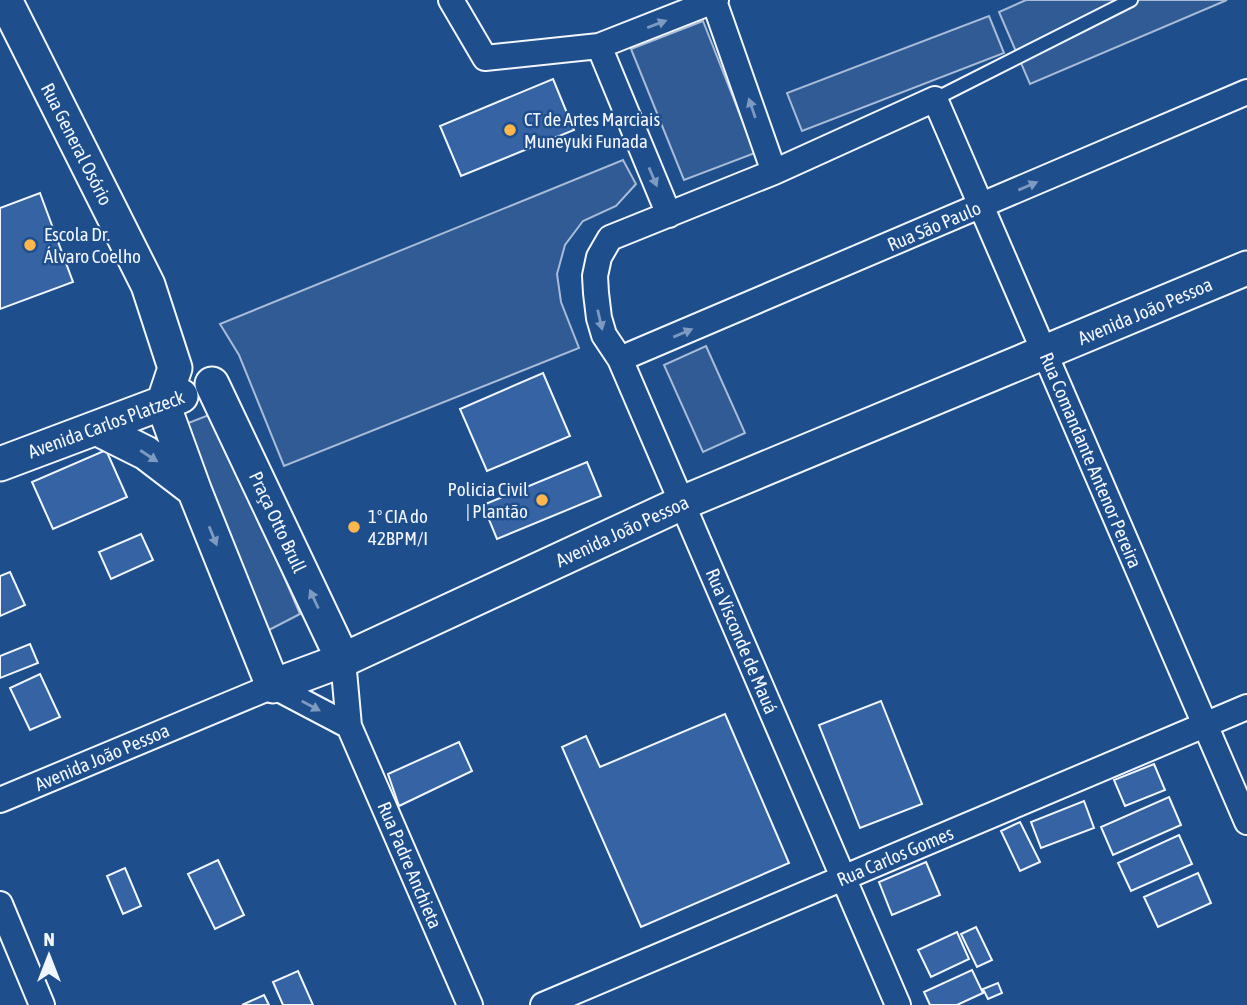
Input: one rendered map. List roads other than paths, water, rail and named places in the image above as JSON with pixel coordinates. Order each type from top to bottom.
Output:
[{"type":"main road","name":"Rua General Osório","points":[[5,0],[148,285],[175,368]]},
{"type":"main road","name":"Avenida João Pessoa","points":[[274,686],[343,660],[682,503],[1247,268]]},
{"type":"main road","points":[[212,384],[175,368],[163,404],[195,492],[274,686]]},
{"type":"main road","name":"Avenida Carlos Platzeck","points":[[0,464],[212,384]]},
{"type":"main road","name":"Praça Otto Brull","points":[[212,384],[343,660]]},
{"type":"main road","points":[[98,429],[146,453],[195,492]]},
{"type":"street","points":[[451,0],[485,58],[599,46],[715,1],[774,172]]},
{"type":"street","points":[[599,46],[669,215],[774,172],[934,99]]},
{"type":"street","name":"Rua São Paulo","points":[[620,359],[1247,92]]},
{"type":"street","name":"Rua Comandante Antenor Pereira","points":[[934,99],[1247,822]]},
{"type":"street","name":"Rua Visconde de Mauá","points":[[669,215],[610,239],[599,257],[595,276],[599,318],[604,335],[620,359],[898,1005]]},
{"type":"street","name":"Rua Padre Anchieta","points":[[343,660],[349,726],[470,1005]]},
{"type":"street","points":[[274,686],[349,726]]},
{"type":"street","name":"Avenida João Pessoa","points":[[0,800],[274,686]]},
{"type":"street","name":"Rua Carlos Gomes","points":[[543,1005],[1247,707]]},
{"type":"street","points":[[0,904],[42,1005]]},
{"type":"lane","points":[[934,99],[1131,0]]},
{"type":"place","name":"CT de Artes Marciais Muneyuki Funada","points":[[510,130]]},
{"type":"place","name":"Escola Dr. Álvaro Coelho","points":[[30,245]]},
{"type":"place","name":"Policia Civil | Plantão","points":[[542,500]]},
{"type":"place","name":"1° CIA do 42BPM/I","points":[[354,527]]}]
